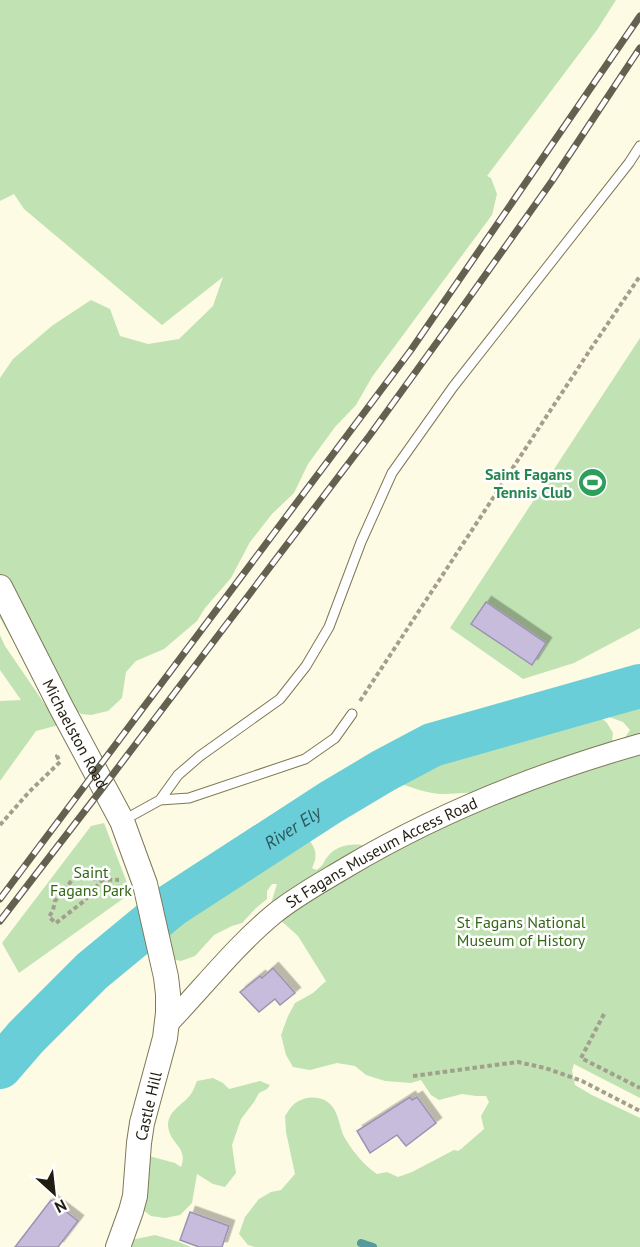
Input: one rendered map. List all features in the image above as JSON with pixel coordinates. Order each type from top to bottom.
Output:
[{"type":"street","name":"Michaelston Road","points":[[0,587],[122,821],[135,881],[163,964]]},
{"type":"street","name":"St Fagans Museum Access Road","points":[[166,1026],[258,928],[275,913],[320,883],[417,829],[478,802],[531,779],[640,744]]},
{"type":"street","name":"Castle Hill","points":[[118,1247],[133,1203],[142,1123],[162,1051],[166,1026],[168,994],[163,964]]},
{"type":"lane","points":[[160,800],[178,775],[200,756],[280,699],[306,666],[328,627],[361,542],[392,473],[453,387],[640,146]]},
{"type":"lane","points":[[122,821],[160,800],[189,798],[304,759],[335,738],[352,714]]},
{"type":"path","points":[[352,714],[640,276]]},
{"type":"path","points":[[0,825],[60,762]]},
{"type":"path","points":[[103,879],[84,901],[56,923],[49,917],[55,901],[77,874],[94,879],[103,879],[135,881]]},
{"type":"path","points":[[604,1014],[581,1058],[640,1088]]},
{"type":"path","points":[[413,1076],[518,1062],[545,1068],[582,1081],[640,1111]]},
{"type":"green space","points":[[0,0],[616,0],[597,30],[487,176],[491,178],[497,194],[492,215],[372,377],[356,405],[335,427],[308,464],[294,493],[272,514],[250,542],[231,578],[197,621],[164,649],[136,661],[126,672],[122,698],[108,711],[91,715],[81,714],[68,703],[45,654],[12,639],[0,618],[0,378],[13,359],[53,325],[91,300],[110,309],[120,336],[148,344],[179,339],[213,306],[223,277],[162,325],[24,209],[14,194],[0,201]]},
{"type":"green space","name":"Saint Fagans Tennis Club","points":[[640,338],[640,628],[574,663],[523,679],[450,628]]},
{"type":"green space","points":[[0,635],[5,646],[59,725],[36,731],[0,781],[0,701],[21,700],[0,670]]},
{"type":"green space","name":"St Fagans National Museum of History","points":[[627,686],[640,697],[640,1098],[574,1064],[572,1071],[575,1085],[640,1118],[640,1247],[255,1247],[248,1245],[239,1234],[245,1217],[259,1199],[271,1192],[281,1190],[295,1174],[285,1116],[298,1101],[315,1098],[330,1104],[336,1113],[346,1140],[364,1163],[377,1174],[387,1172],[398,1177],[454,1150],[461,1149],[484,1129],[481,1116],[489,1102],[486,1096],[462,1094],[439,1100],[431,1095],[421,1080],[411,1083],[385,1081],[366,1075],[355,1066],[337,1063],[310,1070],[293,1067],[286,1055],[281,1035],[288,1016],[295,1003],[313,993],[326,981],[298,936],[269,910],[277,884],[272,884],[267,891],[267,899],[242,923],[214,935],[195,956],[181,961],[166,958],[166,929],[174,918],[197,901],[213,882],[223,877],[249,871],[263,863],[283,835],[302,834],[310,841],[315,854],[312,868],[316,870],[337,849],[353,845],[368,846],[473,793],[431,793],[392,781],[392,767],[416,747],[444,731],[478,721],[503,733],[510,731],[514,713],[522,708],[537,706],[569,727],[588,715],[596,713],[607,723],[613,733],[612,740],[622,742],[630,730],[623,722],[609,717],[607,704]]},
{"type":"green space","name":"Saint Fagans Park","points":[[104,823],[131,893],[19,973],[2,943],[91,826]]},
{"type":"green space","points":[[213,1078],[229,1089],[260,1081],[270,1085],[259,1093],[241,1119],[232,1145],[236,1173],[225,1187],[213,1184],[197,1174],[192,1203],[180,1215],[165,1218],[151,1216],[136,1205],[149,1156],[175,1163],[181,1167],[182,1154],[169,1131],[169,1119],[191,1094],[197,1081]]},
{"type":"green space","points":[[155,1235],[191,1247],[125,1247],[131,1240]]},
{"type":"building","points":[[486,602],[546,643],[532,665],[471,624]]},
{"type":"building","points":[[273,968],[295,993],[280,1005],[275,999],[259,1012],[240,992]]},
{"type":"building","points":[[410,1097],[412,1100],[417,1097],[436,1123],[406,1146],[397,1135],[370,1153],[357,1131]]},
{"type":"building","points":[[51,1200],[78,1221],[58,1247],[15,1247]]},
{"type":"building","points":[[190,1212],[229,1226],[222,1247],[199,1247],[180,1240]]},
{"type":"waterway","name":"River Ely","points":[[0,1067],[26,1037],[92,971],[172,905],[383,771],[432,745],[640,686]]},
{"type":"waterway","points":[[361,1243],[373,1247]]},
{"type":"railway","points":[[0,899],[411,350],[640,16]]},
{"type":"railway","points":[[0,921],[370,435],[552,181],[640,48]]},
{"type":"place","name":"Saint Fagans Tennis Club","points":[[593,483]]}]
